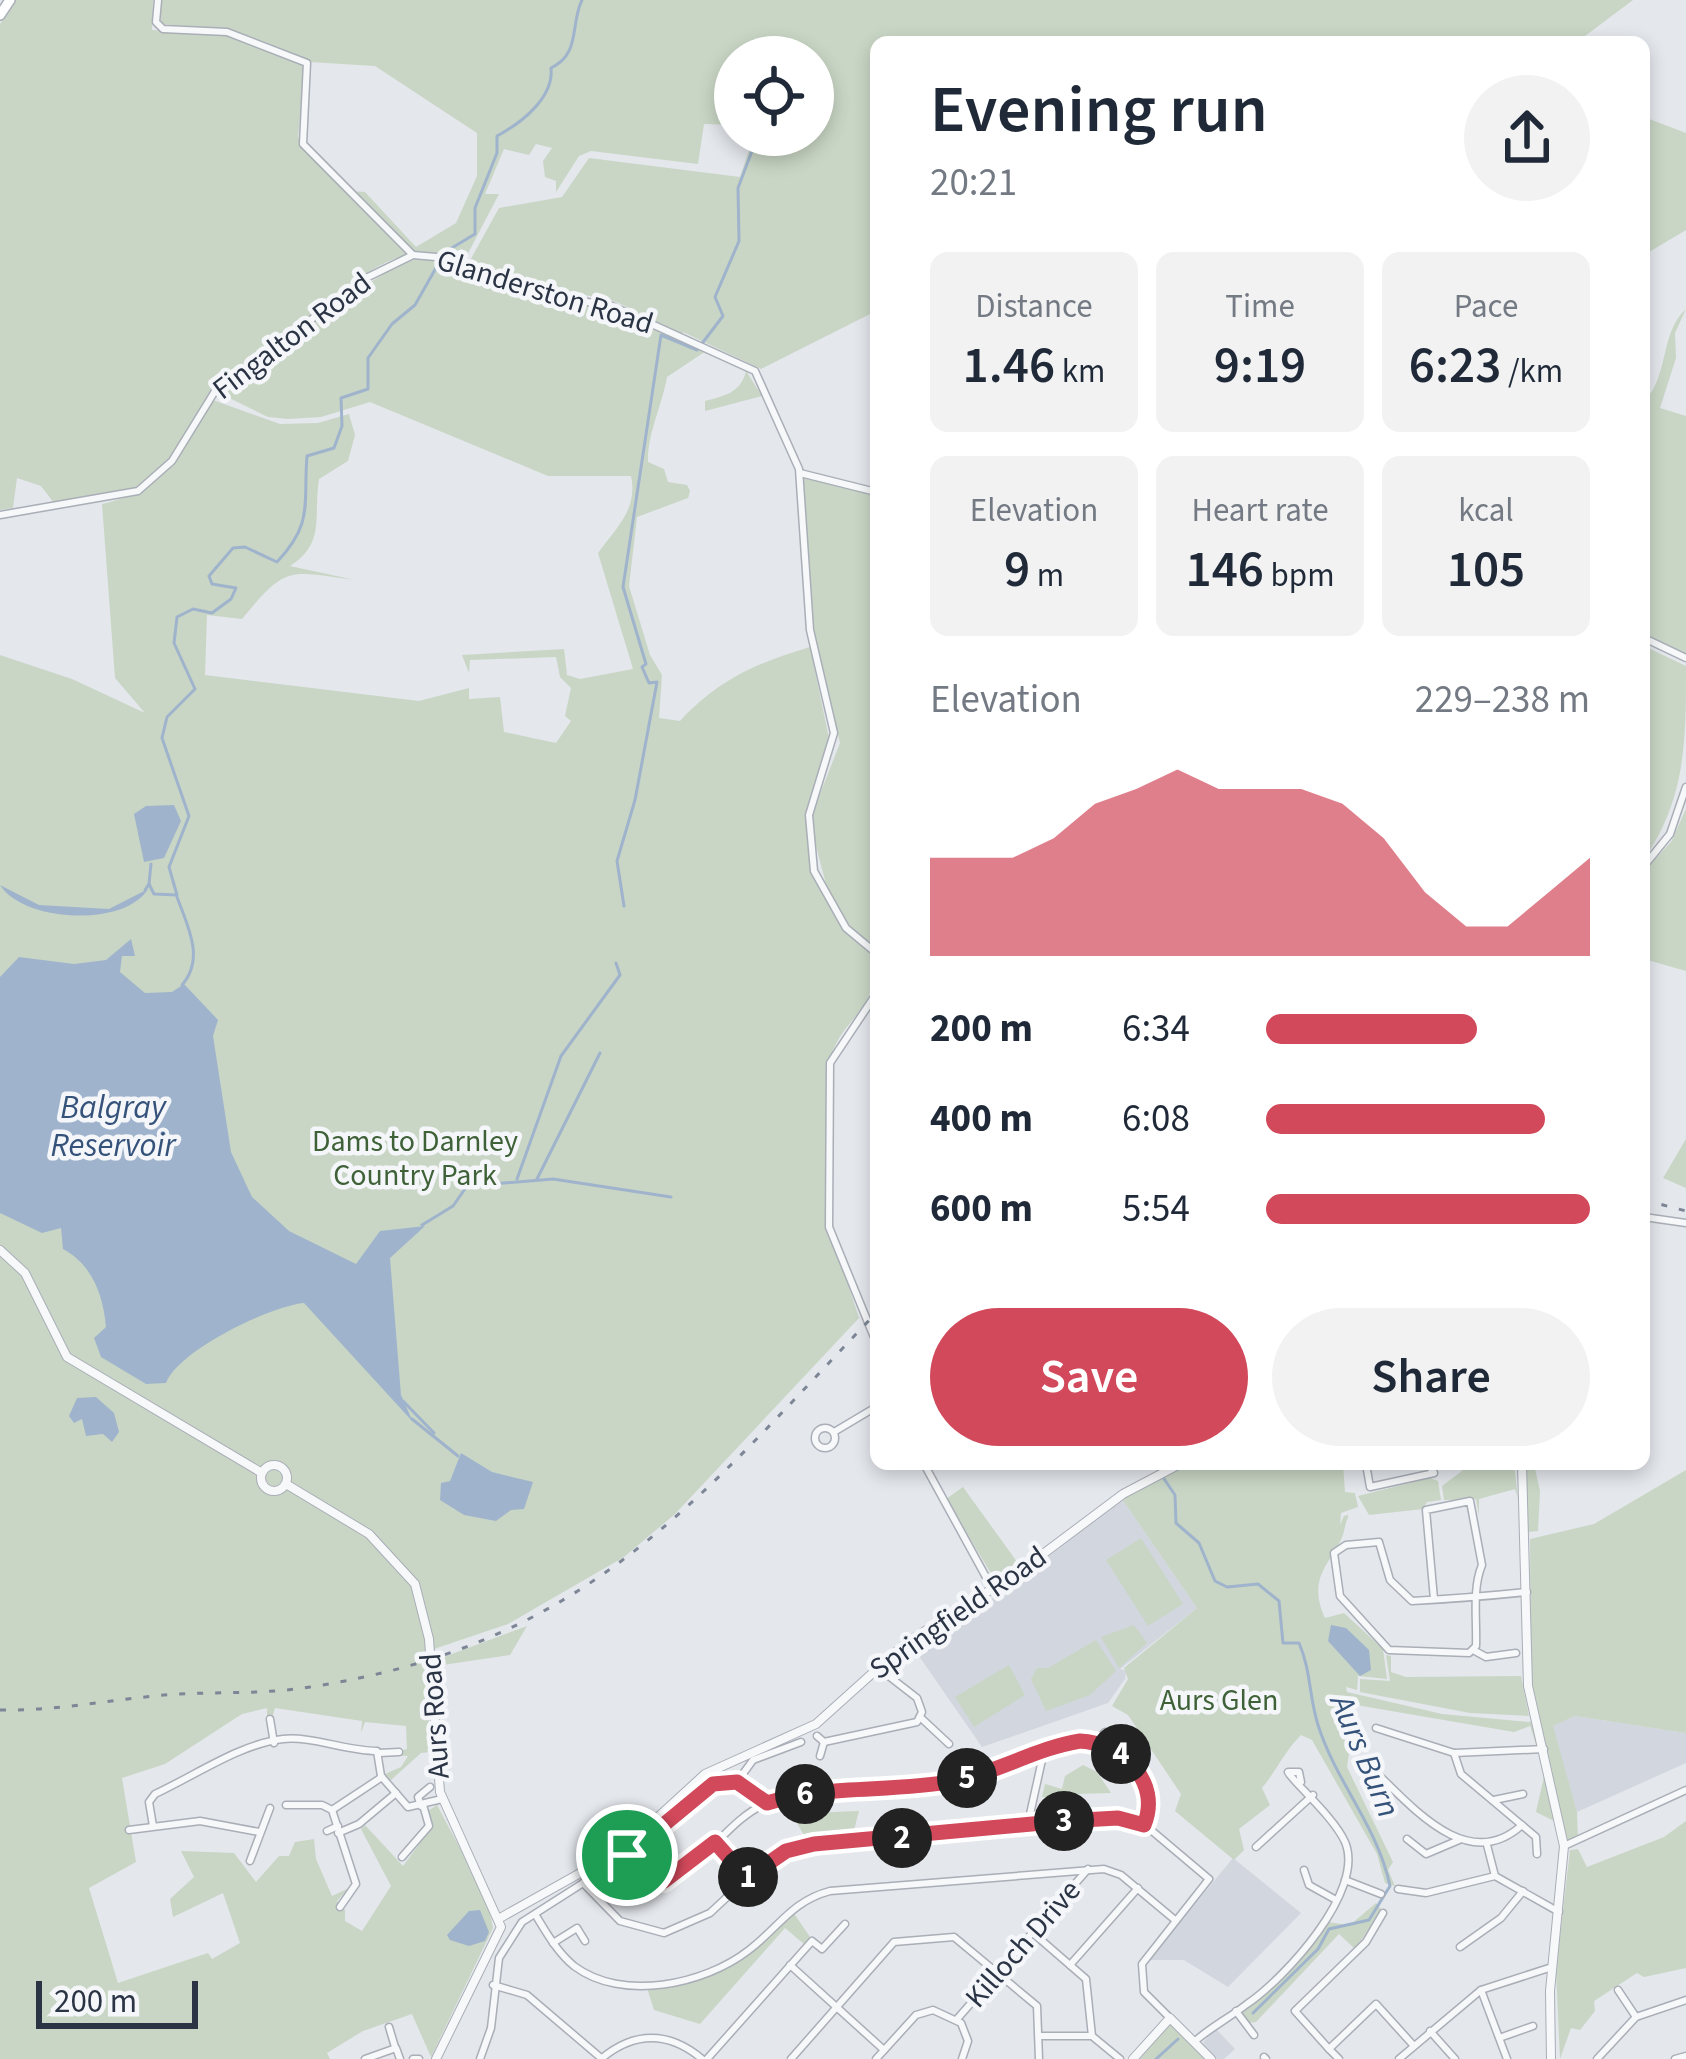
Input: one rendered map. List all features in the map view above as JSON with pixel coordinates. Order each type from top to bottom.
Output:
[{"type":"main road","points":[[0,15],[10,0]]},
{"type":"street","name":"Glanderston Road","points":[[158,0],[156,22],[163,28],[226,32],[307,63],[303,144],[413,255],[436,257],[514,290],[613,306],[749,365],[800,472]]},
{"type":"street","name":"Fingalton Road","points":[[0,515],[138,491],[172,461],[220,383],[268,354],[362,280],[413,255]]},
{"type":"street","points":[[870,490],[800,472],[810,630],[834,733],[810,808],[814,871],[846,928],[870,948]]},
{"type":"street","points":[[1650,641],[1686,658]]},
{"type":"street","points":[[1650,859],[1670,834],[1686,788]]},
{"type":"street","points":[[870,1003],[830,1063],[829,1222],[870,1327]]},
{"type":"street","points":[[1650,1218],[1686,1223]]},
{"type":"street","name":"Aurs Road","points":[[0,1250],[25,1273],[67,1357],[262,1473],[267,1489],[276,1491],[286,1484]]},
{"type":"street","points":[[833,1432],[834,1450],[817,1443],[815,1428],[833,1432],[870,1410]]},
{"type":"street","name":"Aurs Road","points":[[262,1473],[280,1466],[286,1484],[369,1534],[415,1584],[428,1634],[442,1798],[500,1918]]},
{"type":"street","points":[[927,1470],[992,1588]]},
{"type":"street","name":"Springfield Road","points":[[500,1918],[625,1852],[698,1778],[816,1724],[877,1667],[1167,1470]]},
{"type":"street","points":[[1367,1470],[1370,1487],[1436,1476],[1432,1470]]},
{"type":"street","points":[[1522,1470],[1529,1691],[1564,1846],[1552,1967],[1551,2059]]},
{"type":"street","points":[[1434,1599],[1426,1510],[1466,1500],[1475,1506],[1480,1539],[1475,1651]]},
{"type":"street","points":[[1516,1653],[1486,1658],[1475,1651],[1389,1650],[1340,1597],[1334,1553],[1338,1547],[1379,1542],[1397,1588],[1412,1601],[1527,1592]]},
{"type":"street","points":[[877,1667],[917,1698],[920,1717],[947,1742],[938,1747]]},
{"type":"street","points":[[824,1742],[869,1728],[910,1726],[920,1717]]},
{"type":"street","points":[[270,1719],[274,1743]]},
{"type":"street","points":[[1376,1728],[1454,1753],[1544,1749]]},
{"type":"street","points":[[817,1736],[824,1742]]},
{"type":"street","points":[[153,1826],[149,1802],[155,1794],[247,1745],[283,1739],[400,1752]]},
{"type":"street","points":[[820,1756],[824,1742]]},
{"type":"street","points":[[625,1852],[646,1877],[664,1881],[767,1803],[798,1794],[950,1782],[1044,1750],[1095,1742],[1112,1748],[1148,1788],[1151,1803],[1144,1825]]},
{"type":"street","points":[[737,1782],[753,1760],[797,1746]]},
{"type":"street","points":[[1028,1823],[1044,1750]]},
{"type":"street","points":[[379,1753],[382,1777],[408,1807],[442,1798]]},
{"type":"street","points":[[1454,1753],[1461,1774],[1539,1842],[1537,1854]]},
{"type":"street","points":[[1366,1763],[1442,1831],[1460,1840],[1486,1844],[1522,1825]]},
{"type":"street","points":[[332,1810],[382,1777]]},
{"type":"street","points":[[480,2059],[490,2028],[493,1985],[508,1938],[713,1784],[737,1782],[767,1803]]},
{"type":"street","points":[[1194,2042],[1236,2011],[1308,1944],[1345,1880],[1344,1841],[1301,1782]]},
{"type":"street","points":[[402,1857],[429,1826],[418,1797],[430,1787]]},
{"type":"street","points":[[1564,1846],[1686,1790]]},
{"type":"street","points":[[327,1831],[359,1824],[395,1792]]},
{"type":"street","points":[[1494,1801],[1523,1794]]},
{"type":"street","points":[[1256,1847],[1267,1844],[1313,1796]]},
{"type":"street","points":[[286,1805],[322,1805],[332,1810],[356,1881]]},
{"type":"street","points":[[250,1861],[270,1808]]},
{"type":"street","points":[[583,1883],[620,1922],[664,1934],[710,1913],[747,1878],[800,1846],[1028,1823],[1118,1818],[1144,1825],[1209,1879],[1142,1964],[1144,1992],[1211,2059]]},
{"type":"street","points":[[129,1830],[200,1821],[259,1832]]},
{"type":"street","points":[[1407,1839],[1426,1854],[1460,1840]]},
{"type":"street","points":[[715,1842],[747,1878]]},
{"type":"street","points":[[1486,1844],[1495,1876]]},
{"type":"street","name":"Killoch Drive","points":[[958,2018],[1088,1869]]},
{"type":"street","points":[[535,1914],[568,1961],[596,1979],[670,1983],[732,1962],[812,1896],[1113,1870],[1175,1920]]},
{"type":"street","points":[[1304,1870],[1301,1882],[1336,1900]]},
{"type":"street","points":[[1398,1888],[1426,1893],[1495,1876],[1559,1912]]},
{"type":"street","points":[[340,1907],[356,1881],[365,1877]]},
{"type":"street","points":[[1345,1880],[1368,1885],[1381,1894]]},
{"type":"street","points":[[1070,1965],[1138,1888]]},
{"type":"street","points":[[1463,1942],[1501,1918],[1523,1891]]},
{"type":"street","points":[[1339,2059],[1295,2011],[1382,1924],[1383,1913]]},
{"type":"street","points":[[436,2059],[496,1943],[500,1918]]},
{"type":"street","points":[[493,1985],[527,1995],[601,2059],[629,2040],[658,2037],[705,2059],[812,1941],[822,1949],[845,1924]]},
{"type":"street","points":[[553,1943],[575,1925],[585,1941]]},
{"type":"street","points":[[1034,1934],[1088,1983],[1092,2036]]},
{"type":"street","points":[[791,2059],[899,1940],[961,1938],[1037,2006],[1039,2059]]},
{"type":"street","points":[[790,1965],[884,2050]]},
{"type":"street","points":[[1399,2059],[1481,1990],[1552,1967]]},
{"type":"street","points":[[1481,1990],[1508,2059]]},
{"type":"street","points":[[1618,1990],[1636,2017]]},
{"type":"street","points":[[1597,2059],[1636,2017],[1686,2000]]},
{"type":"street","points":[[1329,2049],[1376,2004],[1414,2046]]},
{"type":"street","points":[[876,2059],[919,2013],[941,2010],[958,2018],[968,2041],[962,2059]]},
{"type":"street","points":[[1236,2011],[1254,2035]]},
{"type":"street","points":[[1133,2059],[1170,2018]]},
{"type":"street","points":[[1502,2037],[1533,2026]]},
{"type":"street","points":[[389,2027],[400,2059]]},
{"type":"street","points":[[1430,2031],[1455,2059]]},
{"type":"street","points":[[1040,2036],[1092,2036],[1120,2059]]},
{"type":"street","points":[[365,2059],[396,2048]]},
{"type":"street","points":[[1675,2059],[1686,2056]]},
{"type":"shaded area","points":[[1122,1499],[1197,1608],[1120,1669],[1126,1671],[1125,1679],[1108,1703],[982,1747],[912,1646],[1003,1592]]},
{"type":"shaded area","points":[[1575,1716],[1686,1733],[1686,1763],[1577,1812],[1552,1726]]},
{"type":"shaded area","points":[[1233,1858],[1301,1913],[1228,1987],[1184,1960],[1149,1960]]},
{"type":"shaded area","points":[[1215,2028],[1235,2049],[1224,2059],[1216,2059],[1202,2044]]},
{"type":"green space","name":"Dams to Darnley Country Park","points":[[14,0],[153,0],[152,30],[226,36],[305,65],[298,137],[302,145],[351,191],[365,192],[416,247],[456,223],[477,176],[477,133],[375,66],[310,62],[226,29],[161,24],[161,0],[1633,0],[1585,36],[870,36],[870,314],[761,369],[683,332],[680,340],[706,351],[667,377],[648,462],[664,469],[668,482],[687,485],[690,491],[688,498],[637,517],[629,586],[650,655],[662,675],[659,718],[680,721],[739,675],[810,647],[830,743],[806,814],[811,872],[843,929],[870,951],[870,993],[841,1036],[829,1065],[828,1222],[859,1318],[675,1514],[624,1557],[508,1624],[425,1652],[430,1752],[421,1753],[390,1781],[385,1774],[401,1767],[408,1756],[384,1755],[407,1749],[406,1726],[365,1722],[361,1733],[362,1721],[275,1708],[272,1718],[267,1717],[267,1708],[242,1714],[165,1764],[122,1778],[136,1862],[89,1888],[118,1983],[208,1953],[212,1959],[240,1943],[223,1893],[173,1917],[170,1899],[194,1877],[181,1851],[234,1853],[256,1882],[279,1856],[289,1856],[295,1842],[314,1839],[316,1859],[332,1896],[349,1888],[337,1901],[345,1910],[345,1921],[362,1931],[391,1886],[361,1829],[365,1825],[403,1866],[432,1827],[428,1811],[437,1805],[487,1899],[493,1928],[431,2057],[412,2014],[363,2031],[327,2053],[330,2059],[0,2059],[0,655],[72,679],[145,713],[115,678],[102,504],[156,479],[180,451],[210,399],[280,424],[318,423],[349,414],[355,435],[348,461],[319,479],[313,538],[290,566],[355,580],[290,576],[269,589],[242,619],[207,615],[205,675],[419,701],[469,688],[469,699],[500,697],[504,732],[556,743],[571,721],[565,716],[571,688],[560,677],[556,657],[470,660],[469,673],[462,655],[564,649],[567,675],[580,679],[633,669],[598,553],[629,508],[631,476],[548,476],[370,402],[321,417],[268,417],[217,392],[229,374],[216,386],[167,463],[140,486],[109,496],[54,503],[41,486],[17,478],[13,508],[0,510],[0,24]],"holes":[[[714,36],[834,36],[834,156],[747,156],[740,177],[589,158],[562,197],[499,208],[468,264],[521,288],[622,304],[643,325],[609,309],[513,295],[435,258],[404,261],[295,330],[352,283],[395,258],[440,254],[463,263],[499,194],[485,194],[504,149],[529,155],[536,144],[552,148],[543,161],[545,177],[556,181],[556,192],[579,156],[591,151],[698,164],[704,124],[714,124]]]},
{"type":"green space","points":[[1650,119],[1686,133],[1686,230],[1650,251]]},
{"type":"green space","points":[[1686,309],[1675,333],[1676,358],[1660,408],[1686,416],[1686,656],[1650,638],[1650,394],[1678,319]]},
{"type":"green space","points":[[746,371],[762,396],[705,411],[705,401],[736,389]]},
{"type":"green space","points":[[803,477],[870,494],[870,943],[851,928],[827,888],[815,842],[813,812],[840,743],[814,631]]},
{"type":"green space","points":[[1650,649],[1686,666],[1681,768],[1650,849]]},
{"type":"green space","points":[[1686,809],[1686,971],[1650,961],[1650,865],[1671,842]]},
{"type":"green space","points":[[1686,1139],[1686,1188],[1663,1178]]},
{"type":"green space","name":"Aurs Glen","points":[[1176,1470],[1343,1470],[1345,1492],[1355,1493],[1358,1507],[1341,1513],[1340,1525],[1344,1516],[1348,1518],[1321,1575],[1320,1605],[1325,1618],[1344,1613],[1383,1649],[1387,1679],[1358,1676],[1357,1690],[1346,1687],[1347,1692],[1442,1714],[1529,1722],[1538,1719],[1531,1681],[1530,1539],[1594,1524],[1686,1470],[1686,1733],[1575,1716],[1553,1726],[1577,1812],[1578,1840],[1561,1842],[1558,1823],[1536,1812],[1545,1772],[1530,1726],[1514,1732],[1356,1705],[1347,1767],[1393,1862],[1388,1870],[1395,1886],[1385,1883],[1377,1854],[1312,1740],[1301,1735],[1262,1788],[1270,1805],[1239,1829],[1244,1850],[1234,1860],[1175,1811],[1181,1794],[1128,1715],[1112,1706],[1128,1679],[1124,1668],[1197,1608],[1122,1499]]},
{"type":"green space","points":[[1515,1470],[1518,1499],[1515,1489],[1479,1499],[1479,1516],[1476,1499],[1444,1500],[1442,1486],[1462,1471]]},
{"type":"green space","points":[[1527,1470],[1535,1470],[1540,1491],[1538,1531],[1527,1532]]},
{"type":"green space","points":[[1430,1478],[1438,1481],[1441,1500],[1427,1502],[1423,1509],[1369,1515],[1358,1496]]},
{"type":"green space","points":[[963,1487],[1020,1566],[995,1580],[946,1499]]},
{"type":"green space","points":[[1141,1538],[1183,1604],[1148,1626],[1106,1560]]},
{"type":"green space","points":[[1134,1625],[1147,1643],[1119,1668],[1101,1637]]},
{"type":"green space","points":[[527,1626],[510,1655],[436,1666],[436,1660]]},
{"type":"green space","points":[[1096,1640],[1116,1671],[1090,1695],[1046,1711],[1031,1679],[1037,1668],[1048,1668]]},
{"type":"green space","points":[[1386,1655],[1391,1656],[1391,1672],[1406,1677],[1521,1676],[1529,1716],[1470,1713],[1360,1692],[1360,1679],[1390,1681]]},
{"type":"green space","points":[[1009,1665],[1025,1695],[974,1727],[955,1697]]},
{"type":"green space","points":[[1083,1765],[1097,1772],[1111,1793],[1075,1794],[1077,1815],[1065,1815],[1065,1797],[1042,1797],[1045,1784],[1062,1789],[1065,1776]]},
{"type":"green space","points":[[859,1811],[853,1834],[807,1840],[795,1820],[808,1813]]},
{"type":"green space","points":[[1686,1821],[1686,1968],[1644,1977],[1637,1973],[1594,2001],[1595,2011],[1580,2030],[1571,2028],[1560,2059],[1556,1971],[1570,1850],[1578,1849],[1587,1867],[1664,1837]]},
{"type":"green space","points":[[1376,1903],[1382,1910],[1355,1949],[1339,1934],[1256,2022],[1247,2023],[1241,2013],[1327,1922],[1350,1925]]},
{"type":"green space","points":[[793,1912],[810,1937],[804,1944],[785,1928],[700,2024],[654,2010],[647,1988],[710,1976],[761,1942]]},
{"type":"green space","points":[[1170,2023],[1205,2059],[1140,2059]]},
{"type":"water","points":[[174,805],[181,821],[164,858],[144,862],[134,814],[146,806]]},
{"type":"water","points":[[0,885],[39,905],[109,909],[148,889],[136,902],[118,910],[74,915],[29,907]]},
{"type":"water","name":"Balgray Reservoir","points":[[131,939],[135,956],[122,956],[120,972],[145,993],[172,992],[184,984],[218,1020],[213,1036],[231,1152],[252,1197],[289,1231],[356,1264],[380,1231],[425,1226],[390,1258],[401,1395],[413,1422],[304,1303],[227,1332],[188,1357],[166,1383],[146,1384],[101,1357],[94,1338],[106,1327],[102,1303],[88,1271],[63,1249],[61,1228],[42,1233],[0,1213],[0,977],[19,957],[74,964],[106,960]]},
{"type":"water","points":[[96,1397],[114,1413],[119,1432],[112,1442],[103,1434],[86,1436],[82,1419],[74,1423],[69,1416],[77,1398]]},
{"type":"water","points":[[461,1453],[492,1472],[533,1482],[524,1509],[511,1510],[496,1521],[464,1515],[440,1500],[441,1483],[450,1481]]},
{"type":"water","points":[[1331,1625],[1346,1628],[1369,1650],[1371,1670],[1360,1676],[1328,1641]]},
{"type":"water","points":[[480,1910],[489,1932],[485,1941],[469,1946],[450,1940],[447,1935],[469,1911]]},
{"type":"waterway","points":[[145,890],[149,884],[154,894],[177,895],[169,867],[189,816],[162,738],[167,717],[195,689],[174,643],[177,617],[193,609],[212,613],[231,599],[236,588],[212,584],[209,576],[233,548],[245,547],[277,562],[297,536],[304,512],[307,456],[334,448],[342,426],[341,398],[368,389],[368,358],[392,324],[415,305],[445,252],[475,234],[475,208],[497,153],[497,136],[542,99],[551,68],[571,47],[582,0]]},
{"type":"waterway","points":[[624,906],[617,861],[635,800],[657,682],[649,683],[642,667],[646,664],[623,587],[661,335],[697,350],[723,316],[715,297],[739,241],[738,188],[750,156]]},
{"type":"waterway","points":[[149,884],[151,864]]},
{"type":"waterway","points":[[177,897],[193,954],[182,985]]},
{"type":"waterway","points":[[517,1179],[561,1056],[620,975],[616,963]]},
{"type":"waterway","points":[[537,1179],[600,1053]]},
{"type":"waterway","points":[[422,1225],[453,1206],[467,1186],[553,1179],[671,1197]]},
{"type":"waterway","points":[[403,1401],[434,1433]]},
{"type":"waterway","points":[[412,1419],[458,1456]]},
{"type":"waterway","name":"Aurs Burn","points":[[1158,1470],[1175,1495],[1176,1523],[1199,1543],[1215,1581],[1227,1587],[1258,1584],[1279,1601],[1283,1643],[1299,1643],[1326,1746],[1376,1844],[1390,1886],[1369,1920],[1329,1929],[1318,1949],[1253,2013]]},
{"type":"waterway","name":"Aurs Burn","points":[[1156,2059],[1178,2039]]},
{"type":"railway","points":[[1650,1202],[1686,1211]]},
{"type":"railway","points":[[0,1710],[310,1687],[406,1667],[490,1637],[563,1600],[629,1555],[691,1503],[870,1319]]},
{"type":"route","points":[[1080,1741],[1115,1749],[1142,1779],[1151,1803],[1144,1825],[1118,1818],[1028,1823],[800,1846],[747,1878],[715,1842],[671,1880],[650,1880],[627,1855],[695,1794],[713,1784],[737,1782],[767,1803],[798,1794],[926,1785],[964,1779],[1080,1741]]}]
